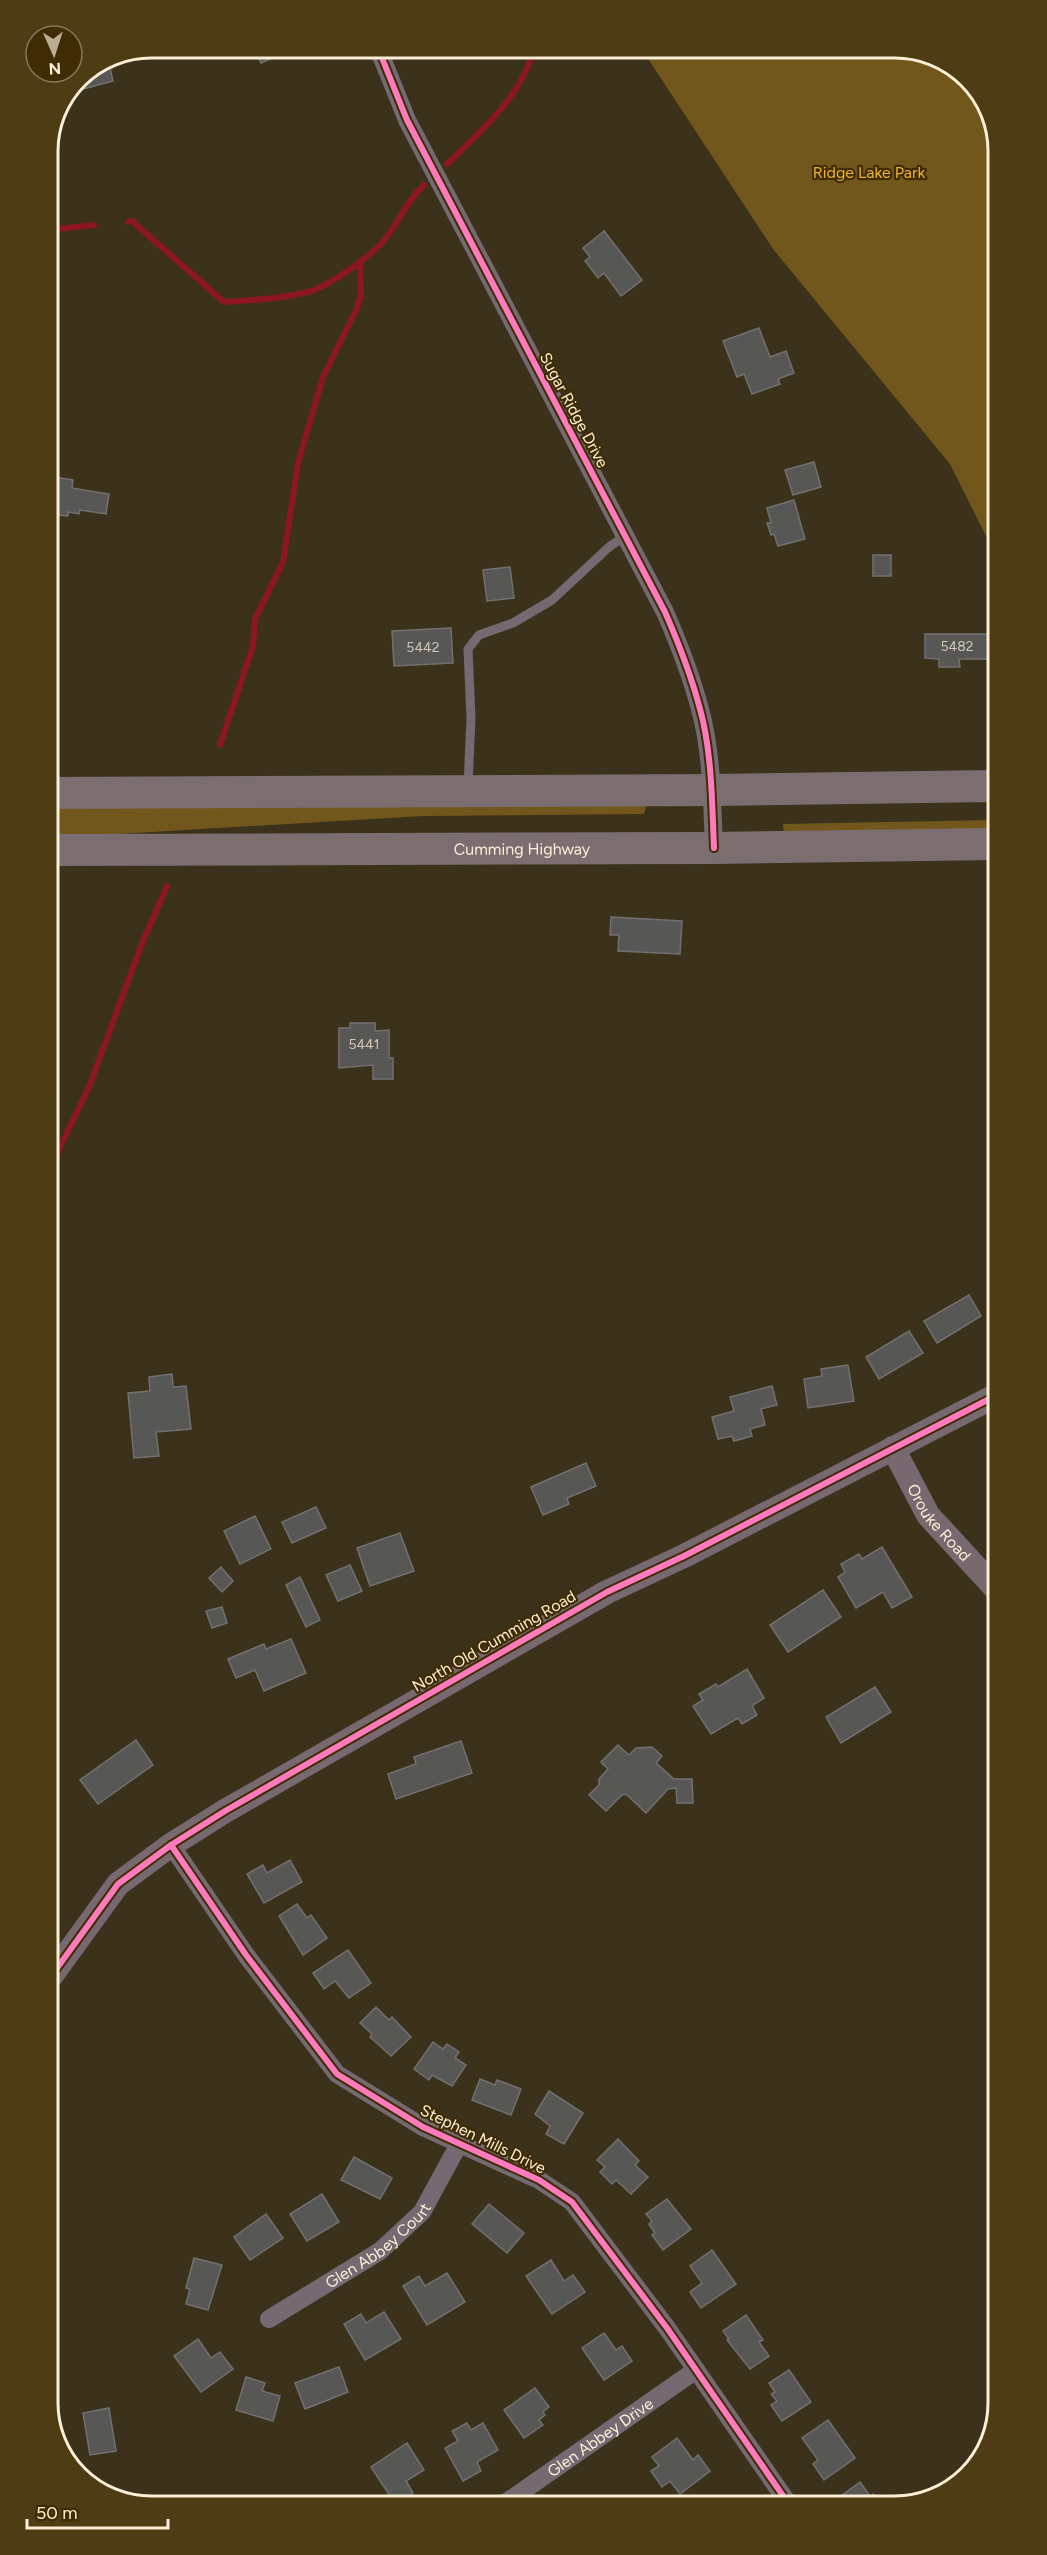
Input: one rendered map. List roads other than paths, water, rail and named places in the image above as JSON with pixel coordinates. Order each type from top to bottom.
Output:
[{"type":"highway","points":[[59,793],[468,792],[988,786]]},
{"type":"highway","name":"Cumming Highway","points":[[59,850],[714,848],[988,844]]},
{"type":"street","name":"Sugar Ridge Drive","points":[[382,58],[412,130],[665,612],[684,658],[701,711],[712,790],[714,848]]},
{"type":"street","name":"North Old Cumming Road","points":[[58,1966],[118,1884],[171,1845],[225,1811],[598,1597],[684,1556],[988,1400]]},
{"type":"street","name":"Orouke Road","points":[[893,1448],[928,1515],[988,1580]]},
{"type":"street","name":"Stephen Mills Drive","points":[[171,1845],[246,1955],[337,2074],[423,2127],[539,2180],[572,2202],[696,2370],[783,2496]]},
{"type":"street","name":"Glen Abbey Court","points":[[268,2319],[380,2251],[422,2212],[459,2144]]},
{"type":"street","name":"Glen Abbey Drive","points":[[515,2496],[696,2370]]},
{"type":"lane","points":[[468,792],[471,718],[468,649],[479,635],[513,623],[552,600],[609,547],[626,536]]},
{"type":"waterway","points":[[447,164],[498,113],[519,84],[531,59]]},
{"type":"waterway","points":[[128,222],[132,221],[224,302],[279,297],[300,294],[320,287],[341,276],[362,260],[386,238],[412,198],[424,185]]},
{"type":"waterway","points":[[59,229],[94,225]]},
{"type":"waterway","points":[[220,745],[253,646],[255,619],[283,562],[298,463],[323,377],[357,308],[361,295],[360,262]]},
{"type":"waterway","points":[[59,1150],[89,1087],[141,946],[167,886]]},
{"type":"park label","name":"Ridge Lake Park","points":[[869,172]]}]
